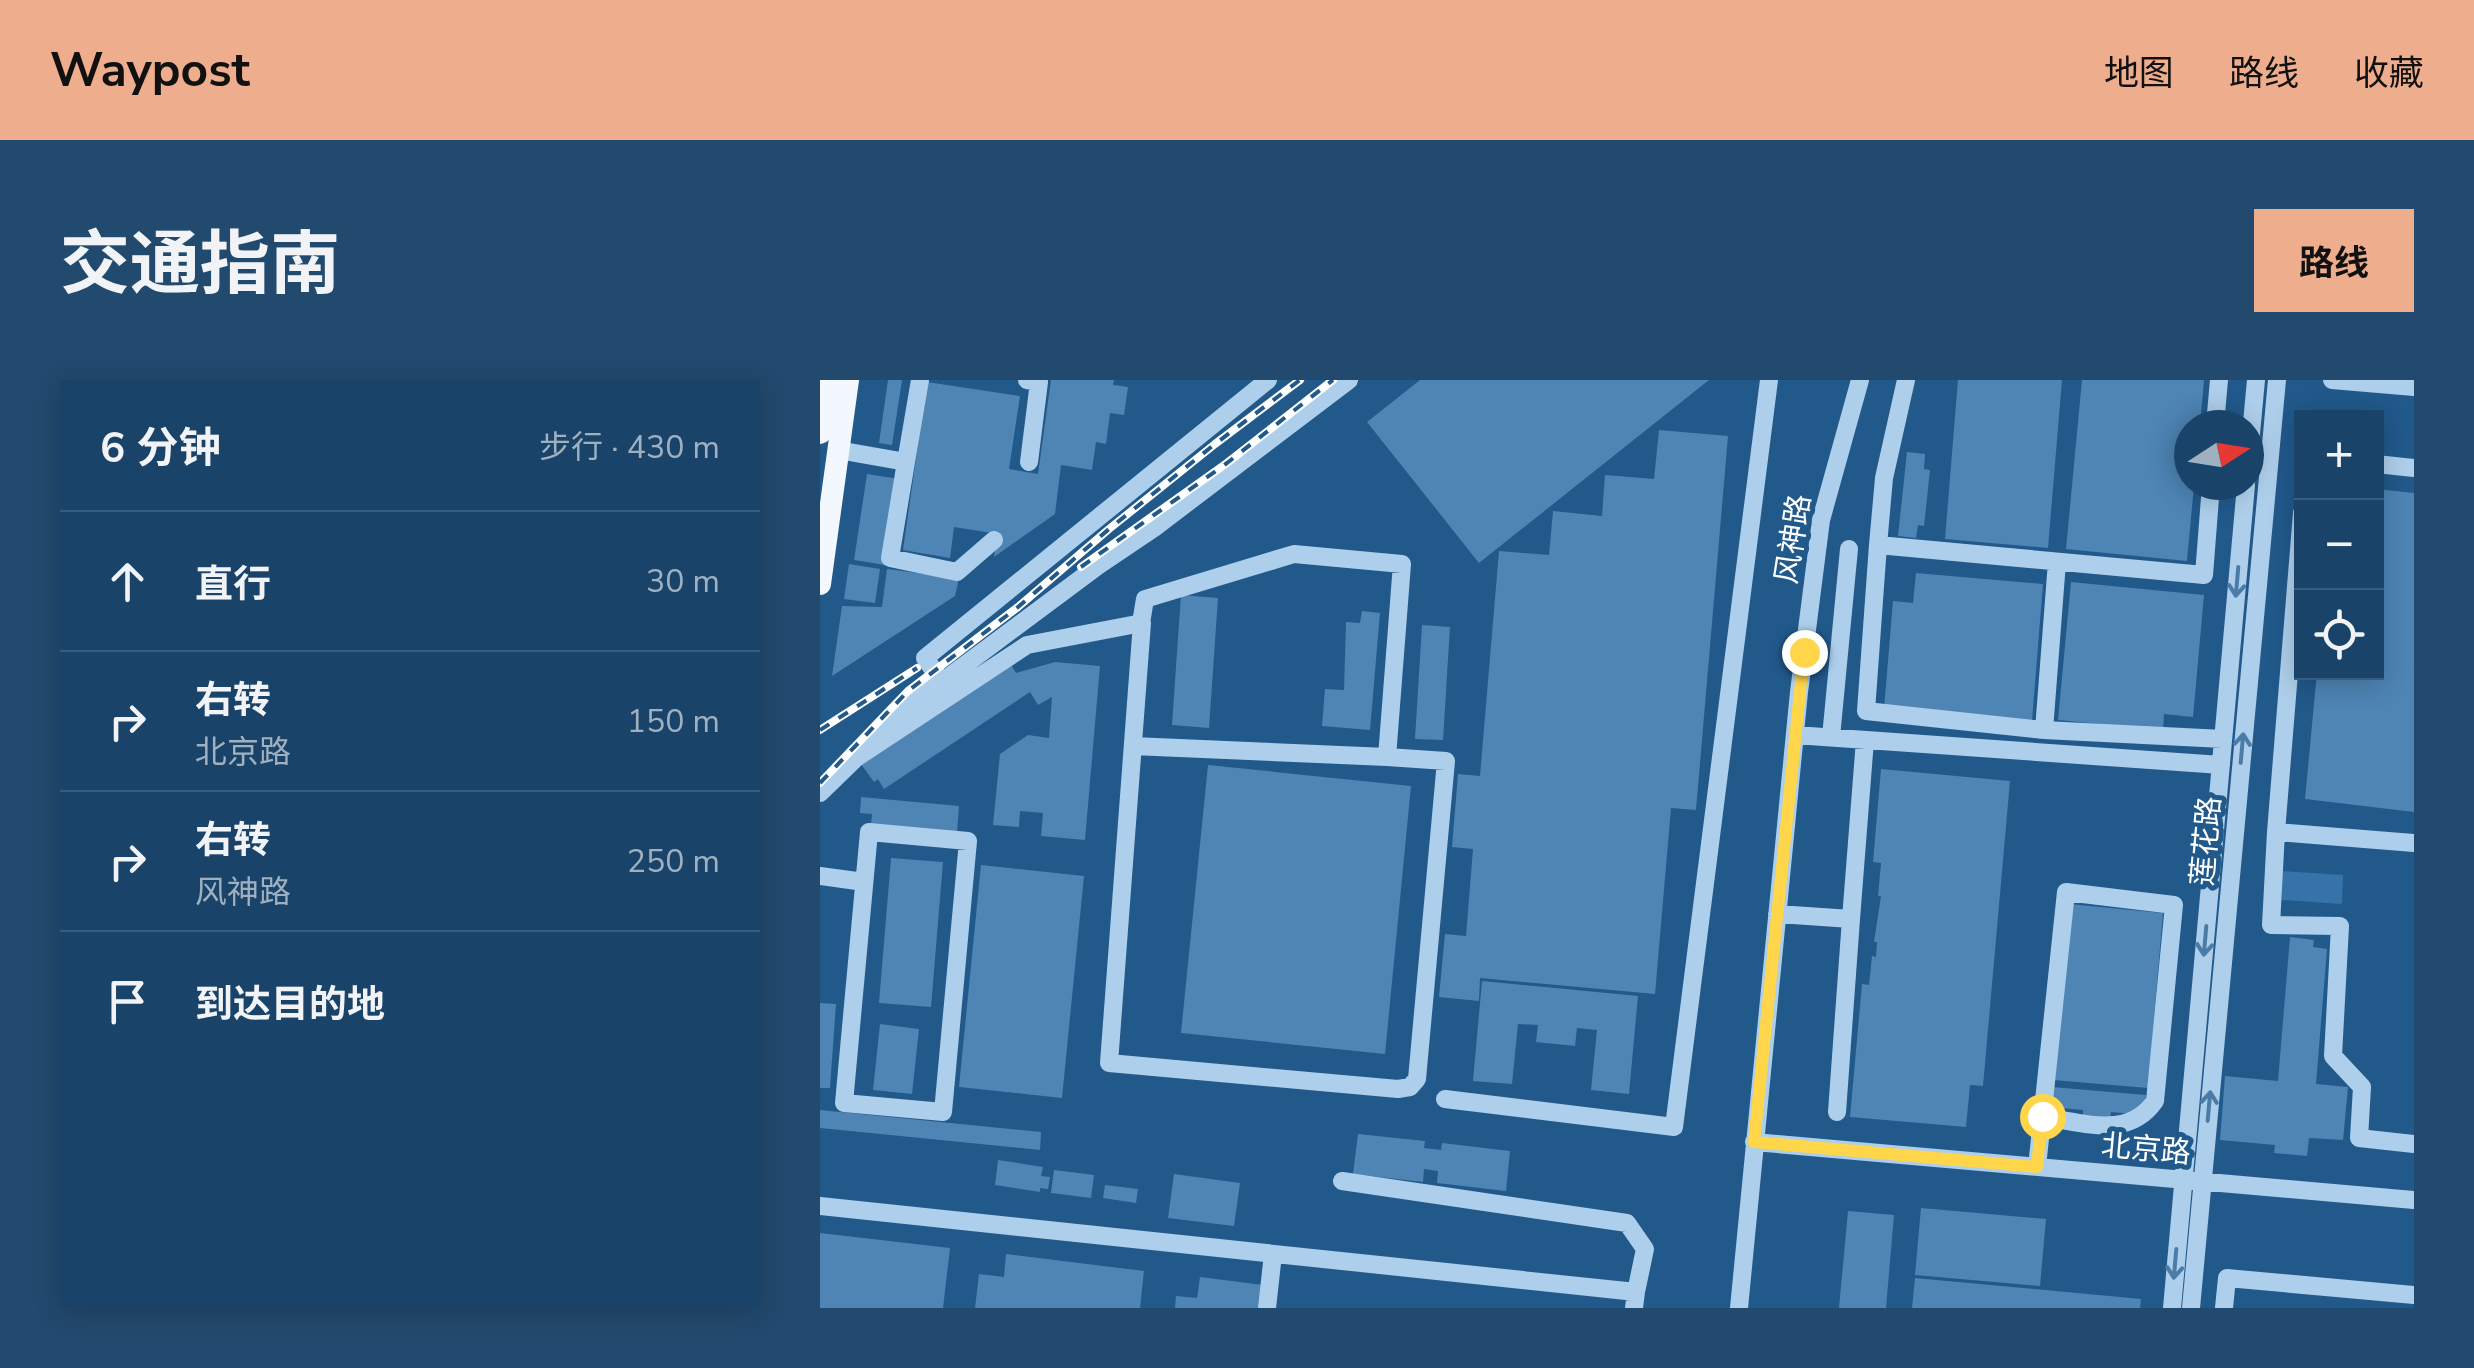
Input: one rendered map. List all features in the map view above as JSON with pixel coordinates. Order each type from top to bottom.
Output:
[{"type":"main road","points":[[820,434],[831,381]]},
{"type":"main road","points":[[820,584],[838,450],[831,381]]},
{"type":"street","points":[[920,380],[890,558],[957,572],[994,540]]},
{"type":"street","points":[[1027,380],[1039,382],[1028,462]]},
{"type":"street","points":[[942,682],[926,658],[1268,380]]},
{"type":"street","points":[[820,793],[896,712],[1349,380]]},
{"type":"street","points":[[1445,1100],[1674,1127],[1769,380]]},
{"type":"street","name":"风神路","points":[[1739,1308],[1820,520],[1860,380]]},
{"type":"street","points":[[1906,380],[1884,478],[1866,712],[2044,730],[2223,739]]},
{"type":"street","points":[[2217,410],[2219,380]]},
{"type":"street","points":[[2253,410],[2256,380]]},
{"type":"street","name":"莲花路","points":[[2172,1308],[2192,1180],[2276,380]]},
{"type":"street","points":[[2332,380],[2414,387]]},
{"type":"street","points":[[838,450],[906,462]]},
{"type":"street","points":[[2384,465],[2414,468]]},
{"type":"street","points":[[1878,546],[2204,575],[2210,500]]},
{"type":"street","name":"莲花路","points":[[2191,1308],[2192,1180],[2223,739],[2245,500]]},
{"type":"street","points":[[1830,737],[1850,549]]},
{"type":"street","points":[[1132,746],[1446,762],[1416,1079],[1410,1087],[1398,1088],[1109,1063],[1132,746],[1141,623],[1145,599],[1294,554],[1402,564],[1387,757]]},
{"type":"street","points":[[2044,730],[2058,562]]},
{"type":"street","points":[[2296,590],[2271,925],[2340,926],[2333,1056],[2362,1086],[2359,1138],[2414,1144]]},
{"type":"street","points":[[856,758],[1026,645],[1141,623]]},
{"type":"street","points":[[1795,734],[2221,766]]},
{"type":"street","points":[[1837,1112],[1865,740]]},
{"type":"street","points":[[869,832],[968,841],[943,1112],[844,1103],[864,882],[869,832]]},
{"type":"street","points":[[2276,832],[2414,844]]},
{"type":"street","points":[[820,876],[864,882]]},
{"type":"street","points":[[2037,1167],[2042,1116],[2066,892],[2174,905],[2155,1102],[2143,1118],[2118,1126],[2042,1116]]},
{"type":"street","points":[[1777,914],[1850,919]]},
{"type":"street","name":"北京路","points":[[1754,1142],[2414,1200]]},
{"type":"street","points":[[820,1206],[1273,1254],[1635,1300],[1644,1249],[1627,1223],[1342,1182]]},
{"type":"street","points":[[1267,1308],[1273,1254]]},
{"type":"street","points":[[2224,1308],[2227,1278],[2414,1296]]},
{"type":"shaded area","points":[[2282,871],[2343,875],[2342,904],[2281,900]]},
{"type":"building","points":[[888,380],[902,380],[892,445],[879,443]]},
{"type":"building","points":[[1051,380],[1114,380],[1113,385],[1128,387],[1124,415],[1110,413],[1106,444],[1096,442],[1092,470],[1061,465],[1055,514],[994,557],[998,534],[954,527],[950,558],[903,550],[927,382],[1020,396],[1009,469],[1038,474]]},
{"type":"building","points":[[1420,380],[1709,380],[1479,563],[1367,422]]},
{"type":"building","points":[[1958,380],[2062,380],[2048,548],[1945,539]]},
{"type":"building","points":[[2082,380],[2204,380],[2201,410],[2174,410],[2174,500],[2193,500],[2187,561],[2066,549]]},
{"type":"building","points":[[1659,430],[1728,436],[1696,810],[1671,808],[1655,994],[1480,978],[1479,1001],[1439,997],[1445,934],[1466,936],[1473,849],[1452,847],[1458,774],[1480,776],[1499,551],[1549,555],[1553,511],[1602,516],[1605,475],[1654,479]]},
{"type":"building","points":[[1907,452],[1925,454],[1924,469],[1930,470],[1924,526],[1918,525],[1916,538],[1898,536]]},
{"type":"building","points":[[867,474],[899,479],[885,565],[854,560]]},
{"type":"building","points":[[2384,490],[2414,493],[2414,812],[2305,799],[2316,680],[2384,680]]},
{"type":"building","points":[[849,564],[880,569],[875,603],[844,599]]},
{"type":"building","points":[[887,569],[959,578],[955,596],[832,676],[842,606],[882,607]]},
{"type":"building","points":[[1916,573],[2043,584],[2032,721],[1884,709],[1893,601],[1913,603]]},
{"type":"building","points":[[2071,582],[2204,595],[2193,717],[2164,714],[2163,730],[2058,720]]},
{"type":"building","points":[[1181,595],[1218,598],[1209,728],[1172,725]]},
{"type":"building","points":[[1362,611],[1380,613],[1370,730],[1322,726],[1325,689],[1344,690],[1346,622],[1360,623]]},
{"type":"building","points":[[1422,625],[1450,627],[1443,740],[1415,739]]},
{"type":"building","points":[[1055,662],[1100,666],[1085,840],[1041,836],[1043,813],[1020,811],[1019,827],[993,825],[1000,754],[1028,735],[1049,738],[1052,697],[1038,705],[1030,692],[884,789],[861,764],[1010,663],[1016,673]]},
{"type":"building","points":[[1208,765],[1411,786],[1385,1054],[1181,1033]]},
{"type":"building","points":[[1881,769],[2010,781],[1983,1086],[1970,1085],[1966,1127],[1850,1117],[1862,984],[1869,985],[1872,956],[1876,957],[1881,863],[1873,862]]},
{"type":"building","points":[[861,797],[959,806],[957,833],[871,825],[872,814],[860,813]]},
{"type":"building","points":[[891,858],[943,862],[931,1007],[879,1003]]},
{"type":"building","points":[[981,865],[1084,876],[1062,1098],[959,1087]]},
{"type":"building","points":[[2069,904],[2163,913],[2148,1088],[2053,1080]]},
{"type":"building","points":[[2290,937],[2314,940],[2313,947],[2327,949],[2316,1084],[2348,1087],[2343,1140],[2309,1138],[2307,1156],[2274,1153],[2275,1145],[2220,1140],[2225,1076],[2278,1081]]},
{"type":"building","points":[[1482,981],[1638,996],[1629,1094],[1591,1090],[1597,1030],[1577,1028],[1575,1046],[1536,1042],[1538,1025],[1518,1024],[1512,1084],[1473,1081]]},
{"type":"building","points":[[820,1003],[836,1004],[830,1088],[820,1088]]},
{"type":"building","points":[[880,1024],[919,1029],[912,1094],[873,1090]]},
{"type":"building","points":[[2052,1087],[2146,1095],[2144,1115],[2111,1112],[2110,1119],[2083,1117],[2083,1110],[2050,1107]]},
{"type":"building","points":[[820,1110],[1041,1132],[1040,1150],[820,1128]]},
{"type":"building","points":[[1358,1134],[1425,1141],[1424,1148],[1441,1150],[1442,1143],[1510,1151],[1506,1191],[1437,1183],[1438,1171],[1424,1169],[1423,1182],[1353,1174]]},
{"type":"building","points":[[998,1160],[1043,1167],[1041,1176],[1050,1177],[1048,1189],[1040,1188],[1040,1192],[995,1185]]},
{"type":"building","points":[[1054,1170],[1094,1175],[1091,1198],[1051,1193]]},
{"type":"building","points":[[1174,1174],[1240,1183],[1234,1226],[1168,1218]]},
{"type":"building","points":[[1105,1185],[1138,1189],[1136,1203],[1103,1198]]},
{"type":"building","points":[[1921,1208],[2046,1219],[2040,1286],[1915,1275]]},
{"type":"building","points":[[1848,1211],[1894,1215],[1886,1308],[1839,1308]]},
{"type":"building","points":[[820,1233],[950,1248],[943,1308],[820,1308]]},
{"type":"building","points":[[1006,1254],[1144,1271],[1140,1308],[975,1308],[979,1274],[1004,1277]]},
{"type":"building","points":[[1200,1277],[1263,1285],[1260,1308],[1175,1308],[1176,1296],[1197,1298]]},
{"type":"building","points":[[1915,1278],[2141,1299],[2140,1308],[1912,1308]]},
{"type":"railway","points":[[820,783],[908,691],[1300,380]]},
{"type":"railway","points":[[1081,567],[1227,463],[1333,380]]},
{"type":"railway","points":[[820,730],[917,668]]},
{"type":"route","points":[[1804,652],[1754,1142],[2037,1167],[2042,1116]]}]
